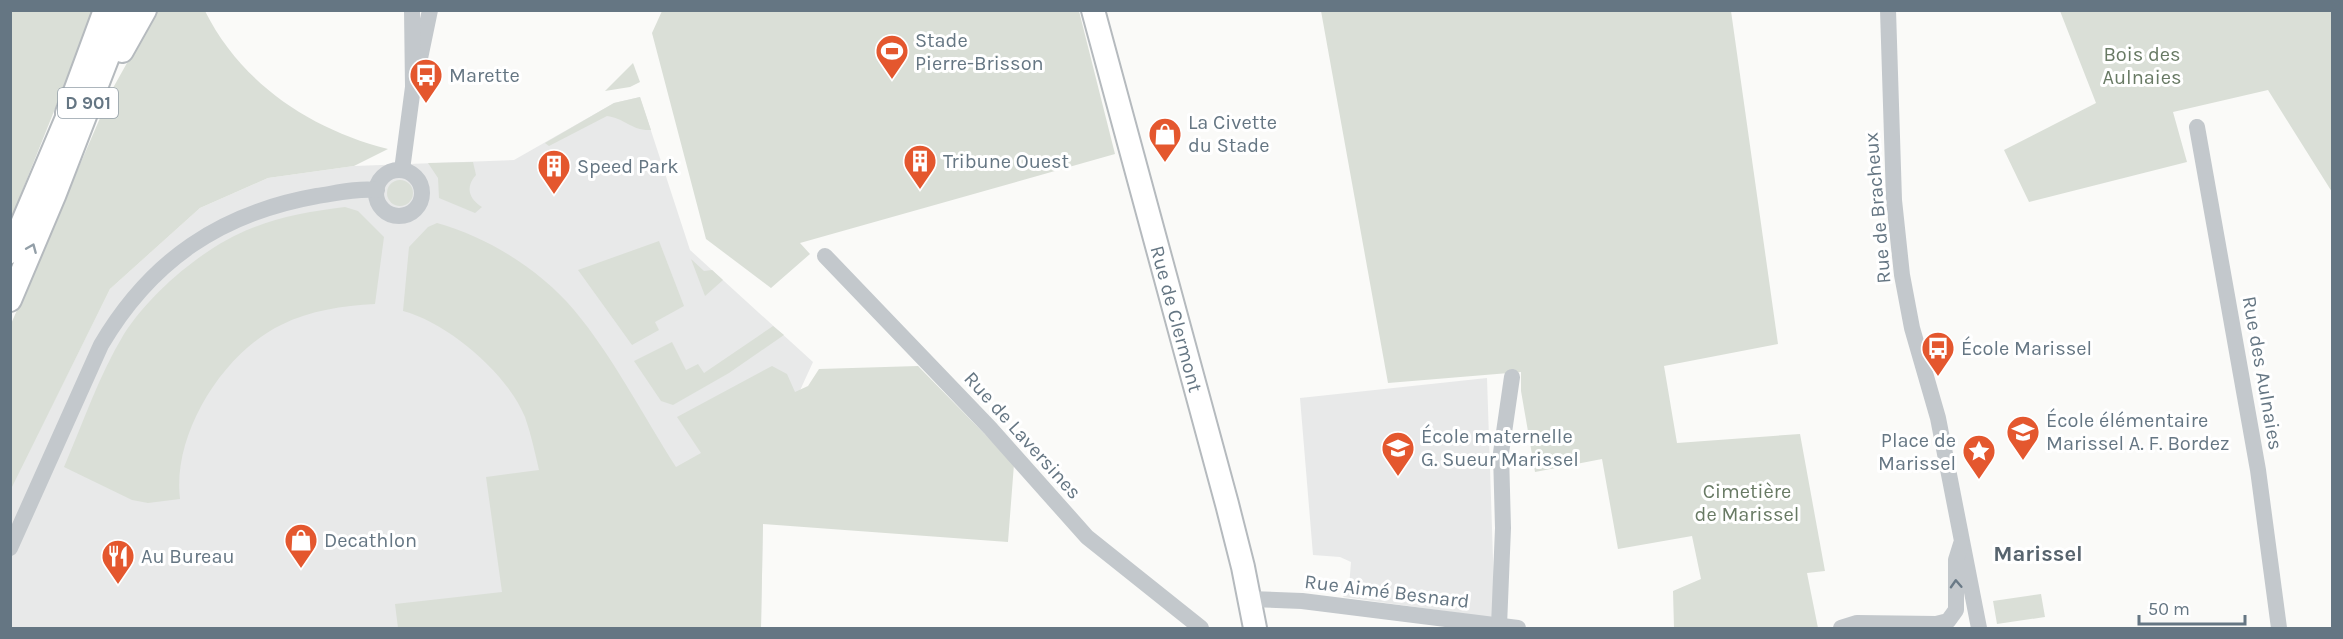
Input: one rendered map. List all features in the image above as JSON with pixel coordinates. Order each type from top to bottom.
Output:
[{"type":"main road","points":[[53,148],[105,10]]},
{"type":"main road","name":"D 901","points":[[10,252],[113,10]]},
{"type":"main road","name":"D 901","points":[[10,300],[54,196],[126,10]]},
{"type":"main road","points":[[54,196],[110,75],[145,10]]},
{"type":"main road","name":"Rue de Clermont","points":[[1093,10],[1227,504],[1255,628]]},
{"type":"street","points":[[412,10],[412,87]]},
{"type":"street","points":[[402,170],[412,87],[430,10]]},
{"type":"street","name":"Rue de Bracheux","points":[[1888,10],[1896,233],[1910,315],[1941,433],[1979,628]]},
{"type":"street","name":"Rue des Aulnaies","points":[[2197,127],[2258,470],[2279,628]]},
{"type":"street","points":[[402,170],[415,176],[422,187],[421,201],[413,211],[401,216],[388,213],[379,203],[377,190],[384,176],[393,171],[402,170]]},
{"type":"street","points":[[10,548],[101,345],[122,314],[152,278],[195,243],[251,212],[294,200],[360,189],[377,190]]},
{"type":"street","name":"Rue de Laversines","points":[[825,256],[990,428],[1087,537],[1201,628]]},
{"type":"street","points":[[1499,626],[1503,528],[1501,453],[1512,377]]},
{"type":"street","points":[[1841,628],[1857,623],[1944,623],[1952,618],[1956,610],[1956,560],[1962,541]]},
{"type":"street","name":"Rue Aimé Besnard","points":[[1250,598],[1302,601],[1477,626],[1518,628]]},
{"type":"shaded area","points":[[640,97],[690,250],[813,362],[764,469],[761,628],[11,628],[10,489],[110,289],[200,208],[268,178],[354,166],[514,160],[614,103]]},
{"type":"shaded area","name":"École maternelle G. Sueur Marissel","points":[[1487,378],[1495,618],[1343,597],[1349,587],[1351,562],[1340,557],[1313,555],[1300,398]]},
{"type":"green space","points":[[11,11],[94,11],[11,219]]},
{"type":"green space","points":[[156,11],[205,11],[220,37],[238,60],[281,100],[305,116],[332,129],[388,149],[354,166],[268,178],[200,208],[110,289],[11,489],[11,324],[113,88]]},
{"type":"green space","points":[[662,11],[1079,11],[1115,154],[800,243],[810,254],[771,288],[706,239],[652,33]]},
{"type":"green space","name":"Cimetière de Marissel","points":[[1321,11],[1731,11],[1778,344],[1664,366],[1677,443],[1800,434],[1825,571],[1807,573],[1818,628],[1674,628],[1673,591],[1701,579],[1692,536],[1618,549],[1602,459],[1535,472],[1521,391],[1521,372],[1388,383]]},
{"type":"green space","name":"Bois des Aulnaies","points":[[2060,11],[2332,11],[2332,192],[2268,90],[2173,112],[2187,162],[2029,202],[2004,150],[2096,103]]},
{"type":"green space","points":[[633,63],[640,82],[630,87],[605,91]]},
{"type":"green space","points":[[640,97],[651,130],[638,129],[607,116],[549,146],[545,143],[614,103]]},
{"type":"green space","points":[[473,162],[476,175],[470,184],[471,197],[482,207],[475,213],[439,198],[438,178],[428,163]]},
{"type":"green space","points":[[400,180],[409,184],[413,193],[409,202],[400,206],[391,202],[387,193],[391,184]]},
{"type":"green space","points":[[345,207],[358,211],[384,237],[375,304],[327,310],[292,320],[260,338],[240,355],[221,375],[193,423],[184,448],[180,474],[180,499],[148,503],[132,500],[64,467],[99,382],[124,334],[149,302],[180,272],[216,246],[252,228],[298,214]]},
{"type":"green space","points":[[437,223],[494,246],[529,269],[560,295],[601,346],[676,467],[701,453],[677,417],[772,366],[787,374],[795,392],[808,386],[819,369],[918,366],[1014,464],[1008,542],[763,524],[761,628],[398,628],[395,604],[502,592],[486,477],[539,470],[525,417],[505,384],[490,367],[457,338],[439,326],[403,311],[409,247],[428,227]]},
{"type":"green space","points":[[659,241],[684,306],[655,322],[659,330],[632,345],[578,270]]},
{"type":"green space","points":[[691,259],[704,271],[712,270],[723,280],[705,296]]},
{"type":"green space","points":[[773,326],[784,335],[729,373],[673,405],[661,401],[634,361],[672,342],[686,370],[698,364],[704,373]]},
{"type":"green space","points":[[2041,594],[2045,617],[1997,624],[1993,601]]},
{"type":"place","name":"Stade Pierre-Brisson","points":[[892,80]]},
{"type":"place","name":"Marette","points":[[426,104]]},
{"type":"place","name":"La Civette du Stade","points":[[1165,163]]},
{"type":"place","name":"Tribune Ouest","points":[[920,190]]},
{"type":"place","name":"Speed Park","points":[[554,195]]},
{"type":"place","name":"École Marissel","points":[[1938,377]]},
{"type":"place","name":"École élémentaire Marissel A. F. Bordez","points":[[2023,461]]},
{"type":"place","name":"École maternelle G. Sueur Marissel","points":[[1398,477]]},
{"type":"place","name":"Place de Marissel","points":[[1979,480]]},
{"type":"place","name":"Decathlon","points":[[301,569]]},
{"type":"place","name":"Au Bureau","points":[[118,585]]},
{"type":"district","name":"Marissel","points":[[2038,553]]}]
